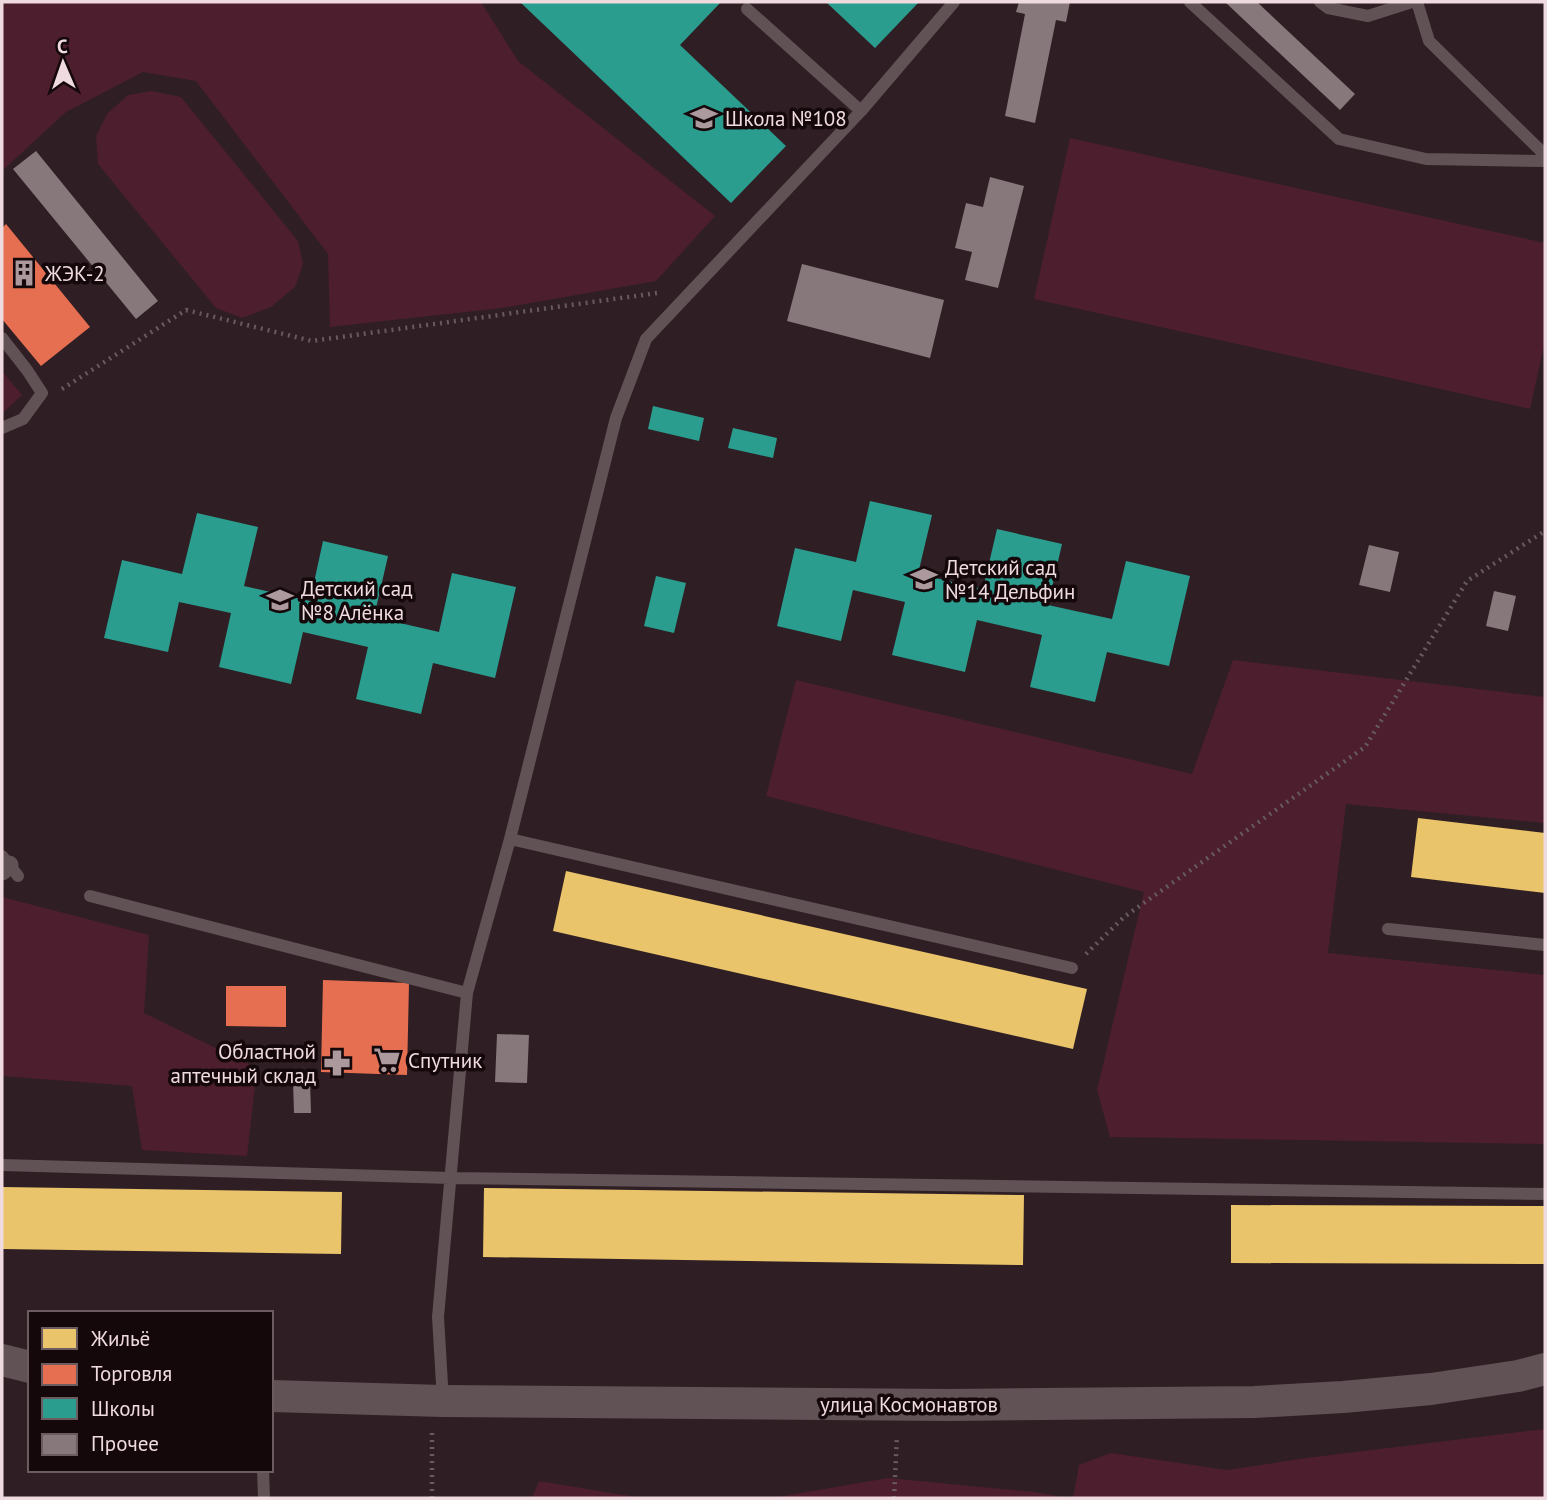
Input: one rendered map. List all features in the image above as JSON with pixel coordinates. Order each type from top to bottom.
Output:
[{"type":"street","points":[[2,1360],[28,1366]]},
{"type":"street","name":"улица Космонавтов","points":[[273,1396],[443,1401],[897,1404],[1255,1402],[1431,1389],[1518,1376],[1545,1369]]},
{"type":"lane","points":[[443,1401],[438,1317],[467,993],[510,839],[616,418],[646,339],[861,111],[954,2]]},
{"type":"lane","points":[[1190,2],[1339,139],[1426,159],[1545,158]]},
{"type":"lane","points":[[1320,2],[1328,8],[1368,16],[1415,2],[1429,41],[1545,158]]},
{"type":"lane","points":[[747,9],[861,111]]},
{"type":"lane","points":[[2,338],[42,393],[23,419],[2,428]]},
{"type":"lane","points":[[510,839],[1072,968]]},
{"type":"lane","points":[[90,896],[467,993]]},
{"type":"lane","points":[[1388,929],[1545,945]]},
{"type":"lane","points":[[2,1165],[451,1178],[1545,1194]]},
{"type":"lane","points":[[263,1472],[264,1498]]},
{"type":"path","points":[[31,408],[186,310],[312,341],[694,288]]},
{"type":"path","points":[[1072,968],[1124,917],[1365,747],[1467,582],[1545,531]]},
{"type":"path","points":[[432,1498],[431,1435],[443,1401]]},
{"type":"path","points":[[894,1498],[897,1404]]},
{"type":"shaded area","points":[[2,2],[481,2],[518,61],[715,216],[656,281],[502,308],[330,327],[328,254],[196,81],[143,72],[66,112],[2,171]]},
{"type":"shaded area","points":[[152,91],[181,97],[298,241],[303,264],[295,287],[271,307],[242,318],[216,308],[98,164],[96,136],[107,114],[128,95]]},
{"type":"shaded area","points":[[1070,138],[1545,243],[1545,341],[1530,409],[1034,299]]},
{"type":"shaded area","points":[[2,371],[22,395],[2,414]]},
{"type":"shaded area","points":[[1233,660],[1545,697],[1545,823],[1346,804],[1328,953],[1545,975],[1545,1144],[1110,1137],[1097,1090],[1144,892],[766,796],[796,680],[1192,774]]},
{"type":"shaded area","points":[[2,897],[149,935],[144,1013],[257,1068],[247,1156],[142,1150],[132,1086],[2,1076]]},
{"type":"shaded area","points":[[1545,1429],[1545,1498],[1073,1498],[1079,1465],[1111,1453],[1227,1470]]},
{"type":"shaded area","points":[[888,1478],[1058,1496],[1058,1498],[772,1498]]},
{"type":"shaded area","points":[[539,1481],[642,1498],[532,1498]]},
{"type":"building: Жильё","points":[[1418,818],[1545,833],[1545,893],[1411,877]]},
{"type":"building: Жильё","points":[[566,871],[1087,989],[1073,1049],[553,931]]},
{"type":"building: Жильё","points":[[2,1187],[342,1192],[341,1254],[2,1249]]},
{"type":"building: Жильё","points":[[484,1188],[1024,1195],[1023,1265],[483,1257]]},
{"type":"building: Жильё","points":[[1231,1205],[1545,1206],[1545,1264],[1231,1263]]},
{"type":"building: Торговля","name":"ЖЭК-2","points":[[6,224],[90,327],[41,366],[2,319],[2,228]]},
{"type":"building: Торговля","points":[[323,980],[409,983],[407,1075],[321,1072]]},
{"type":"building: Торговля","points":[[226,986],[286,986],[286,1027],[226,1026]]},
{"type":"building: Школы","points":[[520,2],[721,2],[680,45],[786,146],[731,203]]},
{"type":"building: Школы","points":[[826,2],[919,2],[875,48]]},
{"type":"building: Школы","points":[[653,406],[704,418],[699,441],[648,429]]},
{"type":"building: Школы","points":[[733,428],[777,438],[773,458],[728,448]]},
{"type":"building: Школы","points":[[870,501],[932,515],[918,574],[983,589],[997,529],[1062,544],[1048,605],[1112,619],[1126,561],[1190,576],[1169,666],[1107,652],[1095,702],[1030,687],[1042,635],[977,620],[965,672],[892,655],[905,602],[853,590],[841,641],[777,626],[795,548],[856,562]]},
{"type":"building: Школы","points":[[197,513],[258,527],[244,586],[310,601],[323,541],[388,556],[374,617],[439,632],[452,573],[516,587],[495,678],[433,663],[421,714],[356,699],[368,647],[303,632],[291,684],[219,667],[231,613],[179,602],[168,652],[104,638],[122,560],[182,574]]},
{"type":"building: Школы","points":[[656,576],[686,583],[674,633],[644,626]]},
{"type":"building: Прочее","points":[[1019,2],[1070,2],[1066,22],[1056,20],[1035,123],[1005,116],[1025,14],[1016,12]]},
{"type":"building: Прочее","points":[[1225,2],[1257,2],[1355,94],[1340,110]]},
{"type":"building: Прочее","points":[[36,151],[158,301],[136,319],[13,169]]},
{"type":"building: Прочее","points":[[990,177],[1024,186],[998,288],[965,280],[972,252],[955,248],[966,203],[983,207]]},
{"type":"building: Прочее","points":[[802,264],[944,300],[930,358],[787,321]]},
{"type":"building: Прочее","points":[[1369,545],[1399,552],[1390,592],[1359,585]]},
{"type":"building: Прочее","points":[[1494,591],[1516,596],[1508,631],[1486,626]]},
{"type":"building: Прочее","points":[[497,1034],[529,1035],[527,1083],[495,1082]]},
{"type":"building: Прочее","points":[[293,1081],[310,1081],[311,1113],[294,1113]]},
{"type":"place","name":"Школа №108","points":[[704,118]]},
{"type":"place","name":"ЖЭК-2","points":[[24,273]]},
{"type":"place","name":"Детский сад №14 Дельфин","points":[[924,579]]},
{"type":"place","name":"Детский сад №8 Алёнка","points":[[280,600]]},
{"type":"place","name":"Спутник","points":[[387,1060]]},
{"type":"place","name":"Областной аптечный склад","points":[[337,1063]]}]
